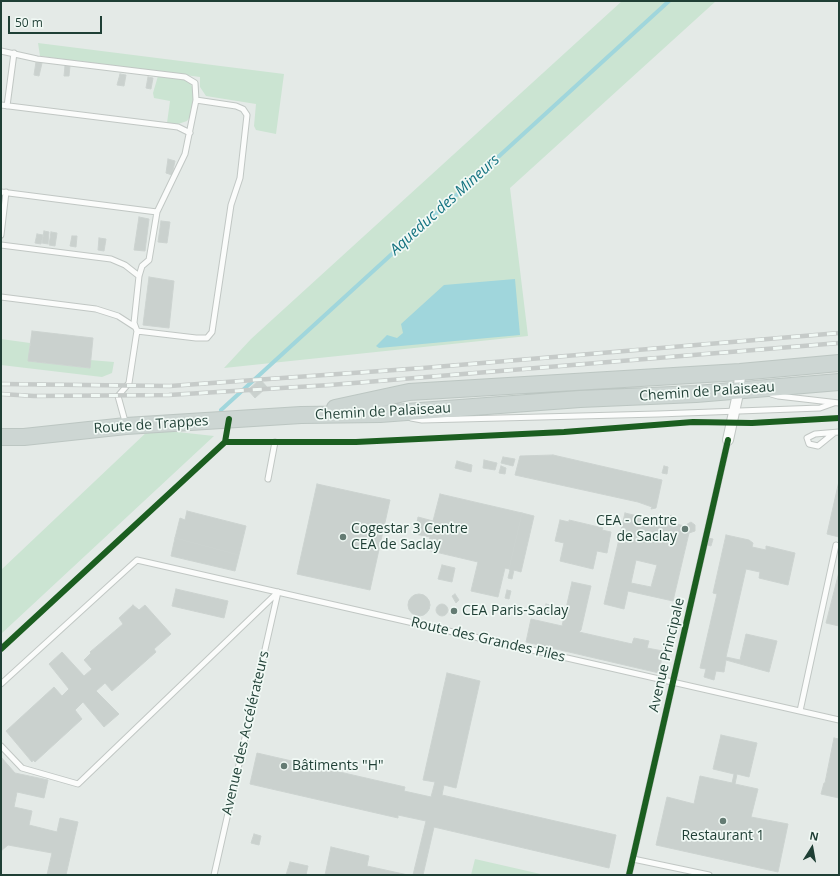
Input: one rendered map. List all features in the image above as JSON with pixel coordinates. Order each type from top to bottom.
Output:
[{"type":"main road","name":"Chemin de Palaiseau","points":[[300,415],[409,392],[741,379],[839,363]]},
{"type":"main road","name":"Chemin de Palaiseau","points":[[300,415],[388,413],[580,399],[696,394],[741,379],[759,386],[839,382]]},
{"type":"main road","name":"Route de Trappes","points":[[1,437],[24,437],[126,426],[300,415]]},
{"type":"street","points":[[728,440],[741,379]]},
{"type":"lane","points":[[1,51],[37,59],[185,77],[194,83],[196,100],[186,154],[157,212],[149,260],[142,266],[139,276],[134,323],[136,329],[129,383],[118,396],[126,426]]},
{"type":"lane","points":[[7,106],[14,53]]},
{"type":"lane","points":[[1,298],[96,309],[118,316],[136,329],[196,338],[207,338],[212,332],[230,206],[240,178],[247,115],[243,109],[236,106],[196,100]]},
{"type":"lane","points":[[1,105],[178,127],[190,133]]},
{"type":"lane","points":[[1,235],[3,192],[157,212]]},
{"type":"lane","points":[[1,245],[111,259],[126,265],[139,276]]},
{"type":"lane","points":[[759,386],[778,396],[837,403]]},
{"type":"lane","points":[[388,413],[422,420],[820,408],[837,403]]},
{"type":"lane","points":[[837,433],[818,446],[809,444],[807,438],[815,434],[837,433]]},
{"type":"lane","name":"Avenue Principale","points":[[629,875],[728,440]]},
{"type":"lane","points":[[268,479],[275,442]]},
{"type":"lane","points":[[800,711],[836,545],[839,546]]},
{"type":"lane","name":"Route des Grandes Piles","points":[[1,684],[137,560],[839,720]]},
{"type":"lane","points":[[1,746],[22,768],[78,784],[278,592]]},
{"type":"lane","name":"Avenue des Accélérateurs","points":[[214,875],[278,592]]},
{"type":"lane","points":[[633,859],[709,875]]},
{"type":"green space","points":[[622,1],[716,1],[510,188],[528,336],[224,368],[251,339]]},
{"type":"green space","points":[[38,43],[284,74],[276,134],[256,130],[254,126],[256,104],[206,96],[200,87],[200,77],[40,56]]},
{"type":"green space","points":[[158,76],[185,79],[191,84],[194,92],[191,115],[187,121],[178,124],[167,123],[170,101],[154,98],[153,93]]},
{"type":"green space","points":[[1,339],[30,343],[29,361],[89,368],[90,360],[114,362],[112,373],[102,377],[1,365]]},
{"type":"green space","points":[[150,429],[214,436],[1,634],[1,570]]},
{"type":"green space","points":[[475,859],[545,875],[471,875]]},
{"type":"water","points":[[515,279],[520,335],[379,348],[376,346],[387,335],[397,338],[403,333],[401,324],[444,285]]},
{"type":"building","points":[[36,62],[42,63],[39,76],[34,75]]},
{"type":"building","points":[[65,66],[70,66],[69,76],[64,76]]},
{"type":"building","points":[[120,74],[126,75],[124,86],[117,85]]},
{"type":"building","points":[[148,77],[153,78],[151,89],[146,88]]},
{"type":"building","points":[[168,159],[175,161],[172,175],[166,173]]},
{"type":"building","points":[[139,217],[149,219],[145,251],[134,250]]},
{"type":"building","points":[[161,221],[170,222],[167,243],[158,242]]},
{"type":"building","points":[[44,231],[49,232],[48,244],[42,243]]},
{"type":"building","points":[[51,232],[57,233],[55,246],[49,245]]},
{"type":"building","points":[[37,234],[43,235],[41,244],[35,243]]},
{"type":"building","points":[[72,236],[77,236],[76,247],[70,246]]},
{"type":"building","points":[[99,238],[106,239],[104,251],[98,250]]},
{"type":"building","points":[[149,277],[174,281],[169,328],[143,325]]},
{"type":"building","points":[[32,331],[93,338],[90,368],[28,361]]},
{"type":"building","points":[[260,379],[267,387],[255,398],[248,390]]},
{"type":"building","points":[[553,455],[662,480],[656,508],[651,509],[652,507],[638,502],[515,475],[520,456]]},
{"type":"building","points":[[503,457],[515,459],[513,466],[501,463]]},
{"type":"building","points":[[484,460],[497,463],[495,470],[483,468]]},
{"type":"building","points":[[457,461],[472,465],[471,472],[455,468]]},
{"type":"building","points":[[501,466],[506,468],[505,474],[499,473]]},
{"type":"building","points":[[664,466],[668,467],[667,474],[662,473]]},
{"type":"building","points":[[839,481],[839,537],[827,534]]},
{"type":"building","name":"Cogestar 3 Centre CEA de Saclay","points":[[317,484],[390,500],[370,590],[297,574]]},
{"type":"building","points":[[440,494],[522,513],[509,569],[505,568],[498,597],[471,591],[478,562],[427,550],[430,537],[415,534],[418,517],[433,521]]},
{"type":"building","points":[[187,511],[246,526],[239,555],[175,538],[180,518],[185,520]]},
{"type":"building","points":[[522,513],[534,516],[521,572],[514,570],[512,579],[508,578],[509,569]]},
{"type":"building","points":[[625,513],[659,521],[660,516],[668,519],[671,515],[677,520],[675,523],[677,524],[684,526],[691,522],[695,525],[695,531],[689,533],[673,601],[628,591],[624,609],[604,604]],"holes":[[[636,560],[657,565],[651,587],[631,583]]]},
{"type":"building","points":[[560,520],[569,522],[569,520],[603,528],[602,530],[611,532],[607,553],[597,551],[593,569],[560,561],[564,543],[555,541]]},
{"type":"building","points":[[726,535],[749,540],[753,543],[752,547],[766,550],[766,546],[795,553],[788,585],[759,578],[760,572],[746,569],[726,657],[740,660],[746,634],[777,641],[769,672],[726,660],[724,672],[716,671],[714,680],[704,677],[706,669],[700,668],[717,594],[713,593]]},
{"type":"building","points":[[175,538],[239,555],[235,571],[171,556]]},
{"type":"building","points":[[708,538],[713,539],[711,546],[707,545]]},
{"type":"building","points":[[413,540],[416,541],[416,547],[413,548],[410,547],[409,544],[410,541]]},
{"type":"building","points":[[442,565],[455,568],[452,582],[438,579]]},
{"type":"building","points":[[839,572],[839,626],[826,623]]},
{"type":"building","points":[[572,582],[591,586],[581,630],[579,632],[632,644],[634,638],[649,641],[647,648],[663,651],[659,673],[526,642],[531,619],[562,626]]},
{"type":"building","points":[[176,589],[228,601],[224,618],[172,606]]},
{"type":"building","points":[[507,590],[511,591],[509,599],[505,598]]},
{"type":"building","points":[[419,594],[427,597],[430,605],[427,613],[419,616],[411,613],[408,605],[411,597]]},
{"type":"building","points":[[455,594],[459,600],[456,603],[452,596]]},
{"type":"building","points":[[440,604],[444,604],[448,610],[444,616],[440,616],[436,612],[436,608]]},
{"type":"building","points":[[546,604],[553,606],[550,616],[543,615]]},
{"type":"building","points":[[133,605],[139,610],[145,605],[171,634],[154,649],[156,652],[112,691],[105,683],[96,691],[119,714],[104,727],[83,702],[75,710],[82,719],[35,762],[33,760],[32,762],[6,731],[54,687],[62,696],[69,689],[49,664],[62,652],[84,676],[92,669],[84,660],[91,653],[90,652],[123,624],[119,618]]},
{"type":"building","name":"Bâtiments \"H\"","points":[[447,673],[480,681],[456,788],[444,785],[442,795],[616,835],[609,868],[434,827],[423,875],[413,875],[426,821],[398,815],[398,818],[250,784],[257,753],[405,787],[404,791],[431,797],[435,782],[423,780]]},
{"type":"building","points":[[721,735],[757,743],[749,777],[737,774],[735,784],[758,789],[751,817],[788,824],[778,872],[656,845],[667,797],[694,804],[700,776],[732,783],[734,774],[713,769]]},
{"type":"building","points":[[834,738],[839,739],[839,798],[821,794],[825,783]]},
{"type":"building","points":[[1,757],[15,773],[48,780],[44,798],[17,792],[14,807],[32,811],[29,825],[57,832],[60,818],[78,822],[66,875],[47,875],[52,853],[8,845],[1,851]]},
{"type":"building","points":[[254,834],[261,836],[259,845],[251,843]]},
{"type":"building","points":[[331,847],[369,856],[367,866],[408,875],[325,875]]},
{"type":"building","points":[[290,862],[308,866],[306,875],[286,875]]},
{"type":"waterway","name":"Aqueduc des Mineurs","points":[[221,410],[669,1]]},
{"type":"railway","points":[[1,384],[170,386],[423,368],[839,333]]},
{"type":"railway","points":[[1,394],[34,396],[169,395],[330,385],[839,343]]},
{"type":"cycle path","points":[[225,442],[356,442],[564,432],[693,422],[752,423],[839,418]]},
{"type":"cycle path","points":[[1,649],[225,442],[229,419]]},
{"type":"cycle path","points":[[629,875],[728,440]]},
{"type":"place","name":"CEA - Centre de Saclay","points":[[685,529]]},
{"type":"place","name":"Cogestar 3 Centre CEA de Saclay","points":[[343,537]]},
{"type":"place","name":"CEA Paris-Saclay","points":[[454,611]]},
{"type":"place","name":"Bâtiments \"H\"","points":[[284,766]]},
{"type":"place","name":"Restaurant 1","points":[[723,821]]}]
